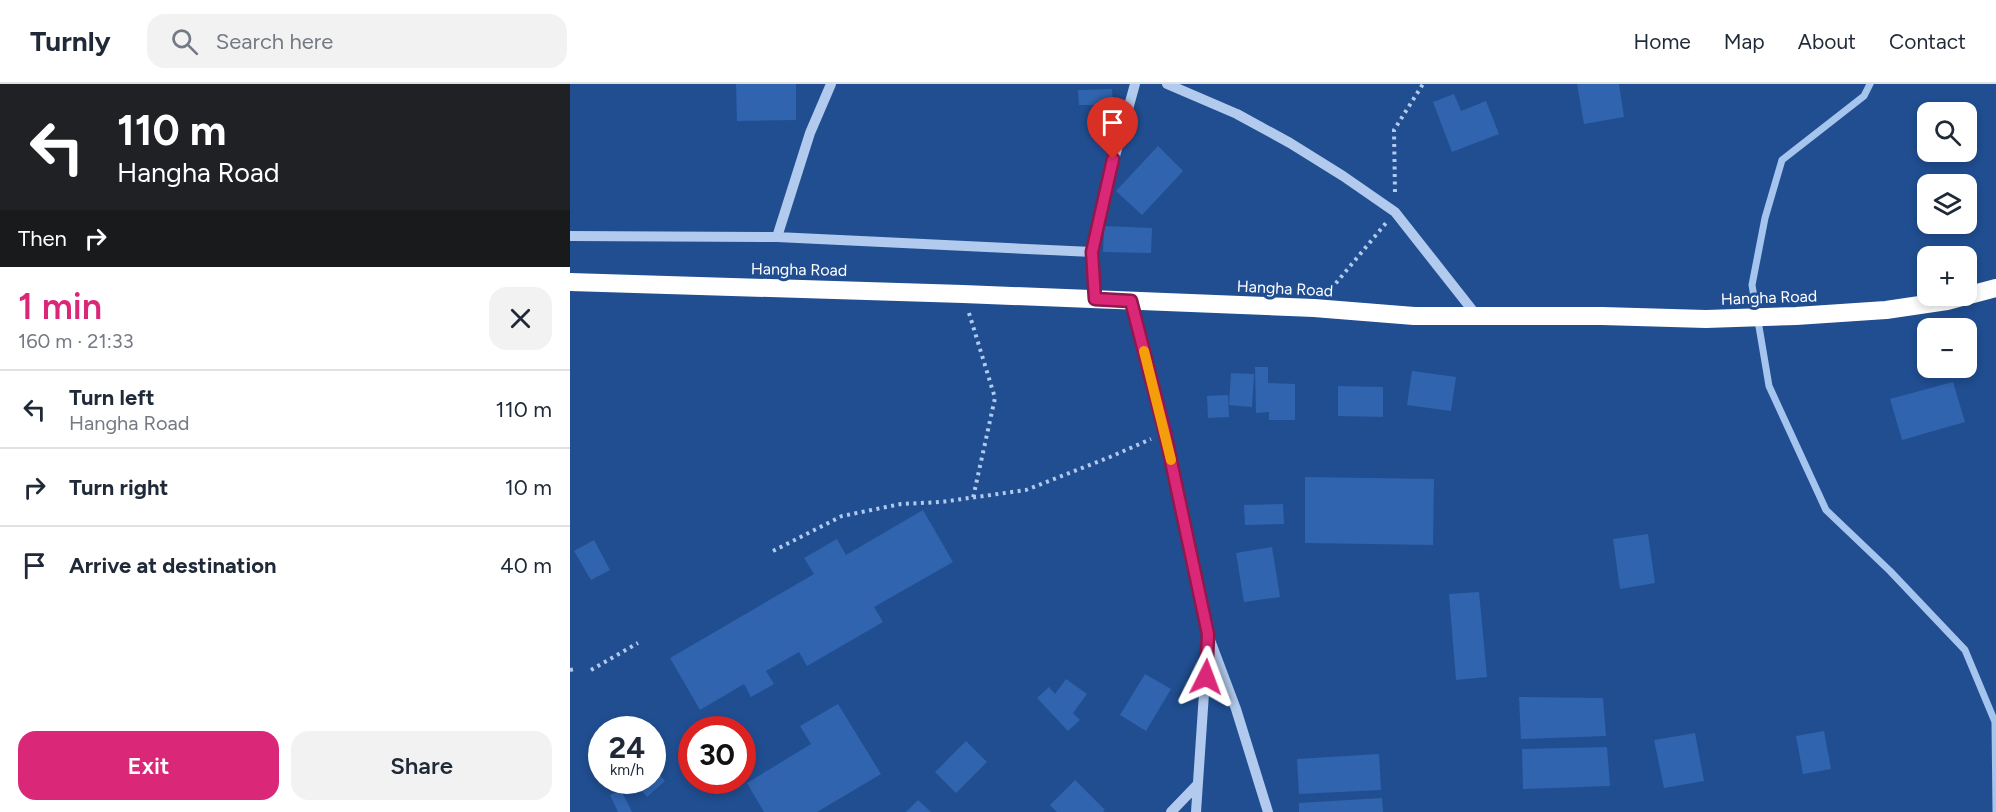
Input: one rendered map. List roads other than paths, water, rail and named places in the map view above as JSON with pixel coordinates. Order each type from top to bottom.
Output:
[{"type":"highway","name":"Hangha Road","points":[[570,282],[1095,299],[1314,308],[1414,316],[1602,316],[1706,319],[1886,310],[1937,303],[1996,288]]},
{"type":"street","points":[[777,237],[810,132],[831,84]]},
{"type":"street","points":[[1095,299],[1092,252],[1108,178],[1135,84]]},
{"type":"street","points":[[1167,84],[1237,114],[1290,143],[1395,212],[1477,316]]},
{"type":"street","points":[[570,236],[777,237],[1092,252]]},
{"type":"street","points":[[1131,301],[1165,433],[1208,634],[1236,709],[1268,812]]},
{"type":"street","points":[[1196,812],[1208,634]]},
{"type":"street","points":[[1171,812],[1197,784]]},
{"type":"waterway","points":[[1870,84],[1864,96],[1782,160],[1765,218],[1752,285],[1769,386],[1826,510],[1890,571],[1965,650],[1995,722],[1996,811]]}]
